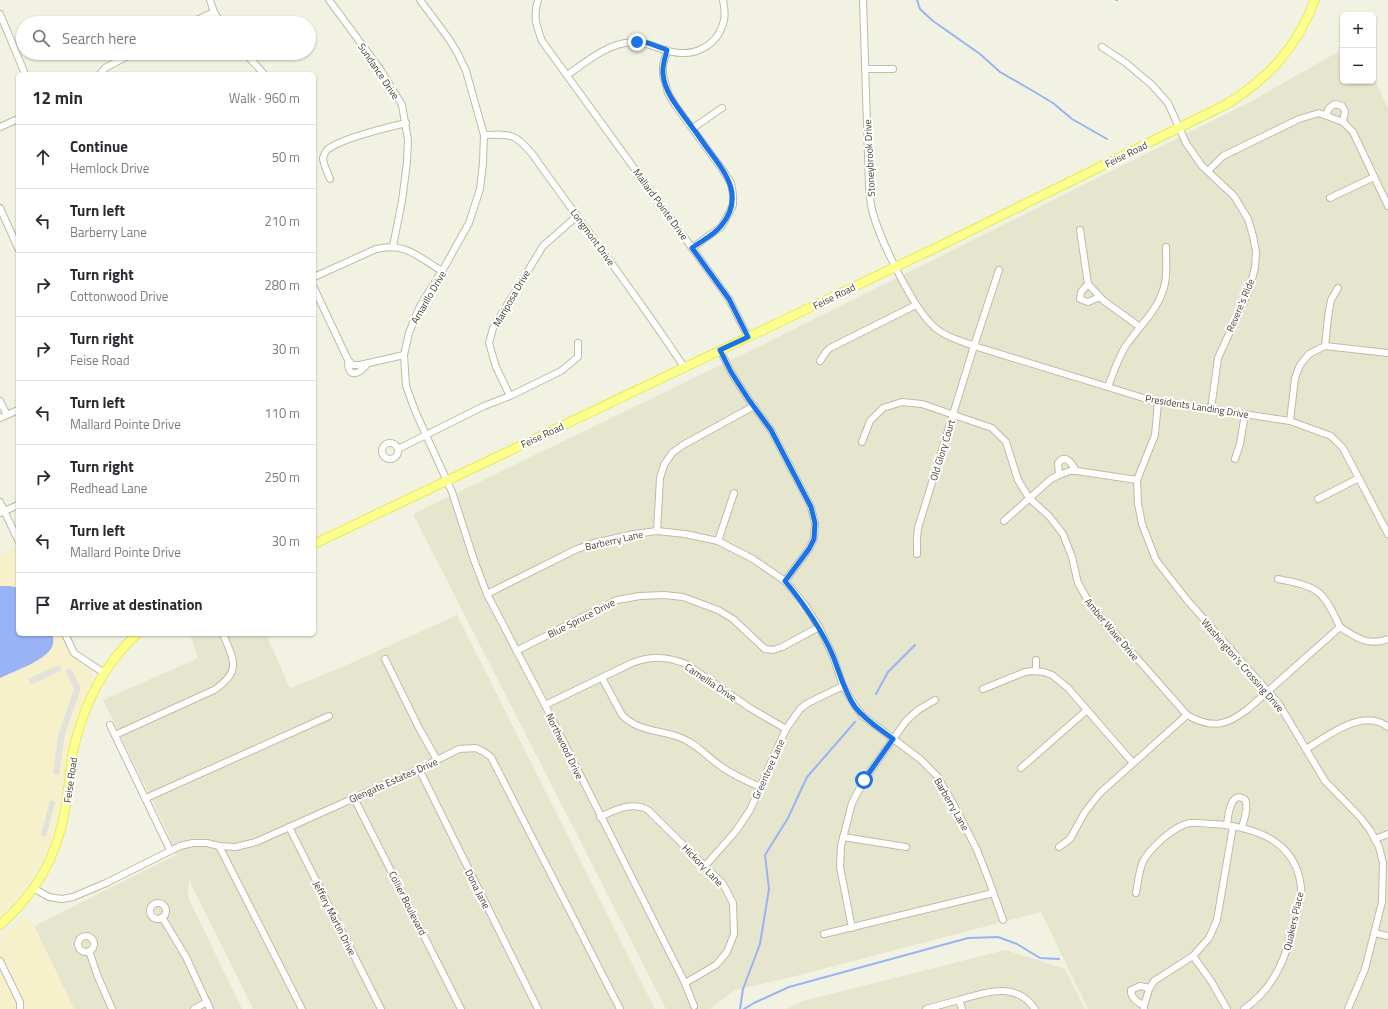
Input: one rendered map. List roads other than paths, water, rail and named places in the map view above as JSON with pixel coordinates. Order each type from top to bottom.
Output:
[{"type":"main road","name":"Feise Road","points":[[316,543],[896,267],[1227,104],[1262,79],[1286,54],[1307,22],[1316,0]]},
{"type":"main road","name":"Feise Road","points":[[0,925],[18,907],[33,888],[48,862],[59,837],[66,807],[73,752],[88,703],[104,673],[116,657],[136,636]]},
{"type":"street","points":[[210,0],[217,16]]},
{"type":"street","name":"Sundance Drive","points":[[329,0],[388,81],[402,105],[408,140],[408,162],[393,246]]},
{"type":"street","name":"Amarillo Drive","points":[[420,0],[458,54],[472,89],[484,135],[480,189],[469,223],[420,306],[408,333],[404,355],[406,386],[447,481]]},
{"type":"street","points":[[567,75],[609,47],[637,42],[648,43],[681,53],[697,51],[708,46],[716,38],[724,22],[726,12],[723,0]]},
{"type":"street","name":"Stoneybrook Drive","points":[[863,0],[864,69],[871,206],[882,240],[896,267]]},
{"type":"street","name":"Mallard Pointe Drive","points":[[536,1],[534,16],[537,28],[545,46],[729,299],[748,337]]},
{"type":"street","points":[[205,16],[214,12]]},
{"type":"street","points":[[0,14],[16,52]]},
{"type":"street","points":[[0,34],[7,31]]},
{"type":"street","name":"Revere's Ride","points":[[1102,47],[1126,63],[1152,85],[1168,103],[1186,143],[1202,166],[1234,196],[1248,219],[1256,252],[1255,268],[1249,290],[1218,358],[1212,409]]},
{"type":"street","points":[[667,50],[663,65],[663,75],[668,93],[722,168],[730,183],[733,200],[728,216],[721,227],[692,248]]},
{"type":"street","points":[[19,60],[24,72]]},
{"type":"street","points":[[102,72],[120,60]]},
{"type":"street","points":[[251,60],[262,72]]},
{"type":"street","points":[[106,68],[109,72]]},
{"type":"street","points":[[864,69],[893,69]]},
{"type":"street","points":[[1326,115],[1329,108],[1335,104],[1342,106],[1345,112],[1343,122]]},
{"type":"street","points":[[693,128],[722,108]]},
{"type":"street","points":[[1208,171],[1223,156],[1299,119],[1314,113],[1326,115],[1343,122],[1353,132],[1388,206]]},
{"type":"street","points":[[0,127],[16,120]]},
{"type":"street","points":[[330,179],[323,158],[326,151],[330,148],[376,130],[406,124]]},
{"type":"street","name":"Longmont Drive","points":[[484,135],[506,135],[516,138],[523,143],[670,345],[684,367]]},
{"type":"street","points":[[1330,198],[1374,177]]},
{"type":"street","points":[[0,208],[16,244]]},
{"type":"street","name":"Mariposa Drive","points":[[510,396],[496,367],[489,344],[493,328],[543,246],[577,216]]},
{"type":"street","points":[[1080,230],[1088,284],[1104,301],[1140,327]]},
{"type":"street","points":[[316,276],[376,249],[393,246],[404,248],[442,271]]},
{"type":"street","points":[[1108,387],[1119,359],[1155,307],[1162,294],[1166,272],[1166,247]]},
{"type":"street","name":"Presidents Landing Drive","points":[[896,267],[916,305],[930,323],[938,330],[974,346],[1158,402],[1290,421],[1331,436],[1342,448],[1388,534]]},
{"type":"street","name":"Old Glory Court","points":[[917,554],[918,528],[999,270]]},
{"type":"street","points":[[1088,284],[1081,292],[1080,300],[1088,302],[1100,297]]},
{"type":"street","points":[[1325,346],[1331,300],[1338,288]]},
{"type":"street","points":[[316,292],[348,361],[353,365],[357,366],[404,355]]},
{"type":"street","points":[[820,361],[830,348],[916,305]]},
{"type":"street","points":[[398,449],[484,406],[510,396],[561,371],[578,357],[578,343]]},
{"type":"street","points":[[1290,421],[1295,378],[1300,365],[1309,354],[1325,346],[1388,353]]},
{"type":"street","points":[[720,350],[731,372],[771,430],[811,507],[815,523],[814,539],[809,549],[785,581]]},
{"type":"street","points":[[0,401],[7,415]]},
{"type":"street","name":"Amber Wave Drive","points":[[862,442],[870,421],[884,408],[897,403],[910,402],[922,404],[992,428],[1006,442],[1018,480],[1029,498],[1049,516],[1063,534],[1072,557],[1078,583],[1090,606],[1187,715],[1196,720],[1210,724],[1218,724],[1232,720],[1244,712],[1340,627]]},
{"type":"street","name":"Washington's Crossing Drive","points":[[1158,402],[1155,435],[1137,480],[1138,504],[1142,524],[1156,560],[1186,600],[1279,704],[1325,781],[1360,817],[1375,839],[1379,848],[1383,863],[1382,902],[1365,969],[1348,1009]]},
{"type":"street","points":[[657,531],[660,478],[664,465],[672,453],[683,445],[754,406]]},
{"type":"street","points":[[0,418],[16,411]]},
{"type":"street","points":[[1235,459],[1240,444],[1245,414]]},
{"type":"street","points":[[1059,475],[1058,463],[1065,459],[1071,462],[1076,471]]},
{"type":"street","points":[[1004,521],[1029,498],[1059,475],[1070,471],[1137,480]]},
{"type":"street","points":[[1318,499],[1359,478]]},
{"type":"street","name":"Northwood Drive","points":[[447,481],[487,594],[545,705],[600,817],[685,983],[694,1006]]},
{"type":"street","points":[[718,541],[734,493]]},
{"type":"street","points":[[0,502],[2,512],[16,536]]},
{"type":"street","points":[[2,512],[16,506]]},
{"type":"street","name":"Barberry Lane","points":[[487,594],[577,549],[594,543],[634,534],[657,531],[686,534],[718,541],[754,559],[785,581],[805,605],[819,627],[833,656],[843,686],[855,706],[864,716],[920,759],[936,776],[954,805],[977,850],[1002,920]]},
{"type":"street","points":[[1278,579],[1304,584],[1316,590],[1329,604],[1340,627],[1362,641],[1371,642],[1384,641],[1388,639]]},
{"type":"street","name":"Blue Spruce Drive","points":[[516,651],[617,600],[640,596],[664,595],[683,597],[718,610],[732,619],[765,649],[773,650],[782,647],[819,627]]},
{"type":"street","points":[[66,636],[74,653],[104,673]]},
{"type":"street","points":[[115,734],[214,690],[224,682],[229,677],[233,666],[232,655],[224,636]]},
{"type":"street","name":"Camellia Drive","points":[[545,705],[632,663],[647,658],[660,658],[686,664],[750,708],[786,729]]},
{"type":"street","points":[[384,659],[419,728],[438,760]]},
{"type":"street","points":[[1036,660],[1036,671]]},
{"type":"street","points":[[983,689],[1020,673],[1036,671],[1044,672],[1055,677],[1068,688],[1133,763]]},
{"type":"street","points":[[602,678],[622,715],[627,720],[647,729],[679,737],[690,742],[722,767],[738,777],[760,787]]},
{"type":"street","name":"Greentree Lane","points":[[705,866],[736,831],[750,810],[786,729],[800,709],[808,703],[843,686]]},
{"type":"street","points":[[852,928],[840,867],[843,837],[852,803],[864,780],[906,721],[918,710],[935,700]]},
{"type":"street","points":[[1021,768],[1087,710]]},
{"type":"street","points":[[1059,847],[1070,839],[1084,812],[1100,793],[1187,715]]},
{"type":"street","points":[[146,798],[329,716]]},
{"type":"street","points":[[1306,749],[1341,728],[1355,722],[1375,720],[1388,727]]},
{"type":"street","points":[[110,725],[170,850]]},
{"type":"street","name":"Glengate Estates Drive","points":[[33,888],[43,894],[55,898],[62,899],[73,897],[106,883],[180,846],[194,843],[207,843],[236,848],[250,844],[419,769],[459,749],[472,748],[482,750],[491,757],[620,1009]]},
{"type":"street","name":"Dona Jane","points":[[419,769],[538,1009]]},
{"type":"street","points":[[1150,988],[1140,986],[1131,990],[1133,997],[1144,1007],[1150,988],[1154,981],[1193,956],[1209,938],[1217,920],[1230,825],[1229,813],[1232,802],[1236,798],[1240,797],[1246,802],[1242,827]]},
{"type":"street","name":"Collier Boulevard","points":[[354,798],[461,1009]]},
{"type":"street","name":"Hickory Lane","points":[[600,817],[623,807],[636,806],[643,807],[648,810],[723,884],[733,903],[734,934],[727,952],[716,965],[685,983]]},
{"type":"street","name":"Quakers Place","points":[[1136,893],[1138,878],[1144,858],[1175,830],[1190,823],[1242,827],[1263,834],[1280,844],[1292,859],[1298,874],[1301,888],[1288,949],[1281,966],[1268,987],[1244,1009]]},
{"type":"street","name":"Jeffery Martin Drive","points":[[289,827],[381,1009]]},
{"type":"street","points":[[1375,839],[1388,834]]},
{"type":"street","points":[[843,837],[906,847]]},
{"type":"street","points":[[219,846],[302,1009]]},
{"type":"street","points":[[824,934],[993,893]]},
{"type":"street","points":[[162,917],[183,952],[210,1009]]},
{"type":"street","points":[[1375,933],[1388,936]]},
{"type":"street","points":[[89,951],[98,977],[112,1009]]},
{"type":"street","points":[[1193,956],[1211,981],[1227,1009]]},
{"type":"street","points":[[0,961],[20,1002],[20,1009]]},
{"type":"street","points":[[926,1009],[984,992],[1001,991],[1018,994],[1026,999],[1035,1009]]},
{"type":"street","points":[[959,1000],[962,1009]]},
{"type":"street","points":[[194,1009],[207,1002]]},
{"type":"water","points":[[0,586],[10,586],[16,588],[16,636],[53,636],[53,644],[43,657],[0,678]]},
{"type":"waterway","points":[[917,0],[920,9],[933,21],[980,54],[1000,72],[1053,103],[1072,119],[1107,139]]},
{"type":"waterway","points":[[876,694],[888,672],[915,645]]},
{"type":"waterway","points":[[740,1009],[743,989],[760,944],[769,889],[765,855],[788,818],[807,777],[855,722]]},
{"type":"waterway","points":[[744,1009],[789,987],[968,938],[998,937],[1017,944],[1040,958],[1059,959]]}]
